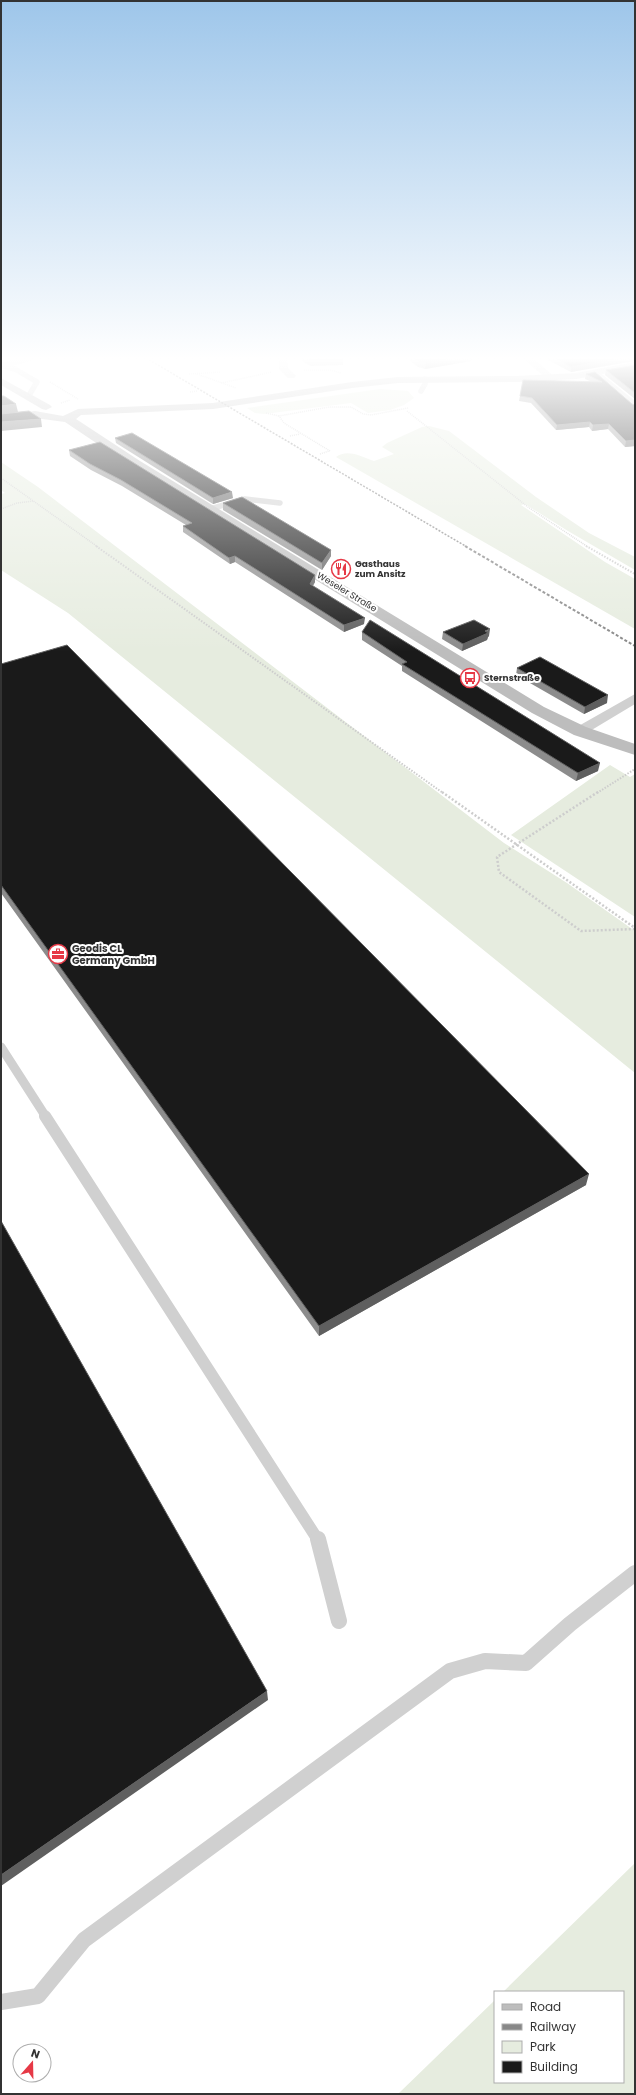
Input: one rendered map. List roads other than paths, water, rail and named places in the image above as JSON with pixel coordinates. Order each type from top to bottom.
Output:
[{"type":"main road","name":"Weseler Straße","points":[[126,456],[538,710],[580,731],[635,750]]},
{"type":"street","points":[[580,731],[635,698]]},
{"type":"lane","points":[[210,509],[245,499],[280,503]]},
{"type":"lane","points":[[1,1047],[318,1540],[339,1621]]},
{"type":"lane","points":[[1,2002],[38,1996],[84,1940],[450,1671],[485,1661],[526,1663],[570,1624],[635,1573]]},
{"type":"railway","points":[[312,456],[467,547]]},
{"type":"railway","points":[[465,546],[635,646]]},
{"type":"place","name":"Gasthaus zum Ansitz","points":[[341,569]]},
{"type":"place","name":"Sternstraße","points":[[470,678]]},
{"type":"place","name":"Geodis CL Germany GmbH","points":[[58,954]]}]
